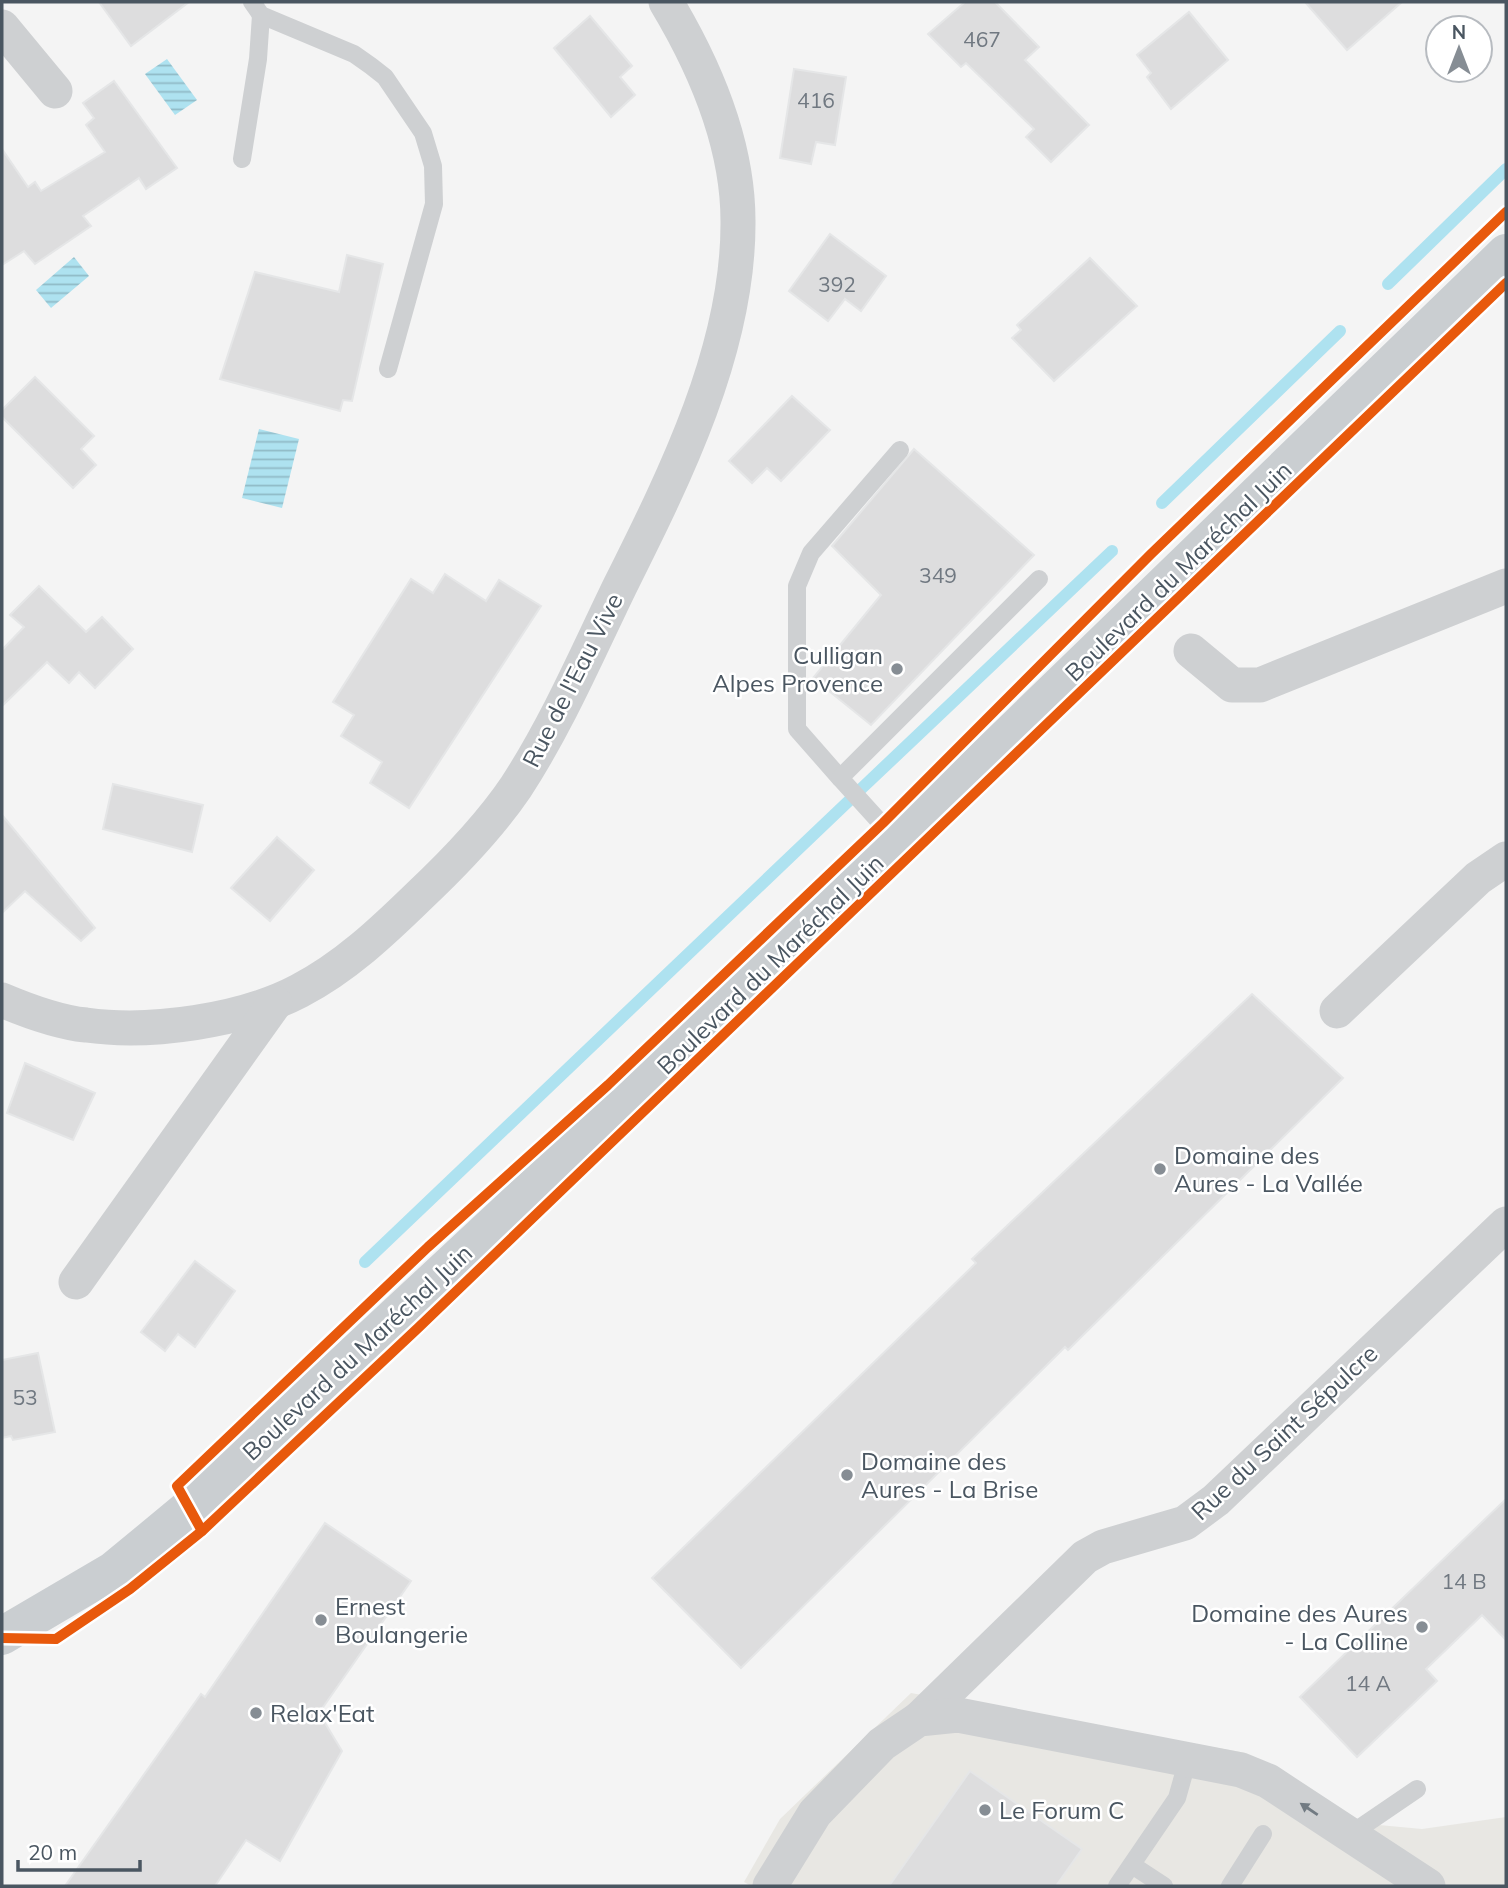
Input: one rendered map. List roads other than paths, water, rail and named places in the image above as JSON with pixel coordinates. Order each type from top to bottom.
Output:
[{"type":"main road","name":"Boulevard du Maréchal Juin","points":[[2,1636],[114,1570],[189,1508],[741,994],[1506,253]]},
{"type":"street","name":"Rue de l'Eau Vive","points":[[2,1000],[85,1026],[113,1027],[189,1023],[275,1003],[303,989],[364,949],[447,870],[516,787],[550,727],[676,475],[711,375],[727,315],[738,224],[737,188],[720,117],[701,66],[666,2]]},
{"type":"street","points":[[2,27],[55,91]]},
{"type":"street","points":[[1191,651],[1232,685],[1260,685],[1506,586]]},
{"type":"street","points":[[1337,1011],[1478,878],[1506,859]]},
{"type":"street","points":[[76,1282],[275,1003]]},
{"type":"street","name":"Rue du Saint Sépulcre","points":[[770,1886],[815,1813],[882,1744],[919,1719],[1085,1557],[1103,1547],[1185,1523],[1216,1500],[1504,1230]]},
{"type":"street","points":[[919,1719],[975,1717],[1241,1770],[1268,1781],[1428,1886]]},
{"type":"lane","points":[[242,159],[258,60],[257,8],[354,54],[385,77],[423,133],[433,166],[434,204],[388,369]]},
{"type":"lane","points":[[898,842],[797,729],[797,586],[811,553],[900,450]]},
{"type":"lane","points":[[840,779],[1039,579]]},
{"type":"lane","points":[[1117,1886],[1177,1798],[1188,1759]]},
{"type":"lane","points":[[1348,1836],[1417,1789]]},
{"type":"lane","points":[[1230,1886],[1263,1834]]},
{"type":"lane","points":[[1132,1865],[1164,1886]]},
{"type":"water","points":[[167,59],[197,100],[175,115],[145,74]]},
{"type":"water","points":[[74,257],[89,276],[51,308],[36,290]]},
{"type":"water","points":[[259,429],[299,439],[282,508],[242,498]]},
{"type":"waterway","points":[[1388,284],[1506,169]]},
{"type":"waterway","points":[[1162,503],[1340,331]]},
{"type":"waterway","points":[[861,789],[1112,551]]},
{"type":"waterway","points":[[365,1262],[855,795]]},
{"type":"place","name":"Culligan Alpes Provence","points":[[897,669]]},
{"type":"place","name":"Domaine des Aures - La Vallée","points":[[1160,1169]]},
{"type":"place","name":"Domaine des Aures - La Brise","points":[[847,1475]]},
{"type":"place","name":"Ernest Boulangerie","points":[[321,1620]]},
{"type":"place","name":"Domaine des Aures - La Colline","points":[[1422,1627]]},
{"type":"place","name":"Relax'Eat","points":[[256,1713]]},
{"type":"place","name":"Le Forum C","points":[[985,1810]]}]
